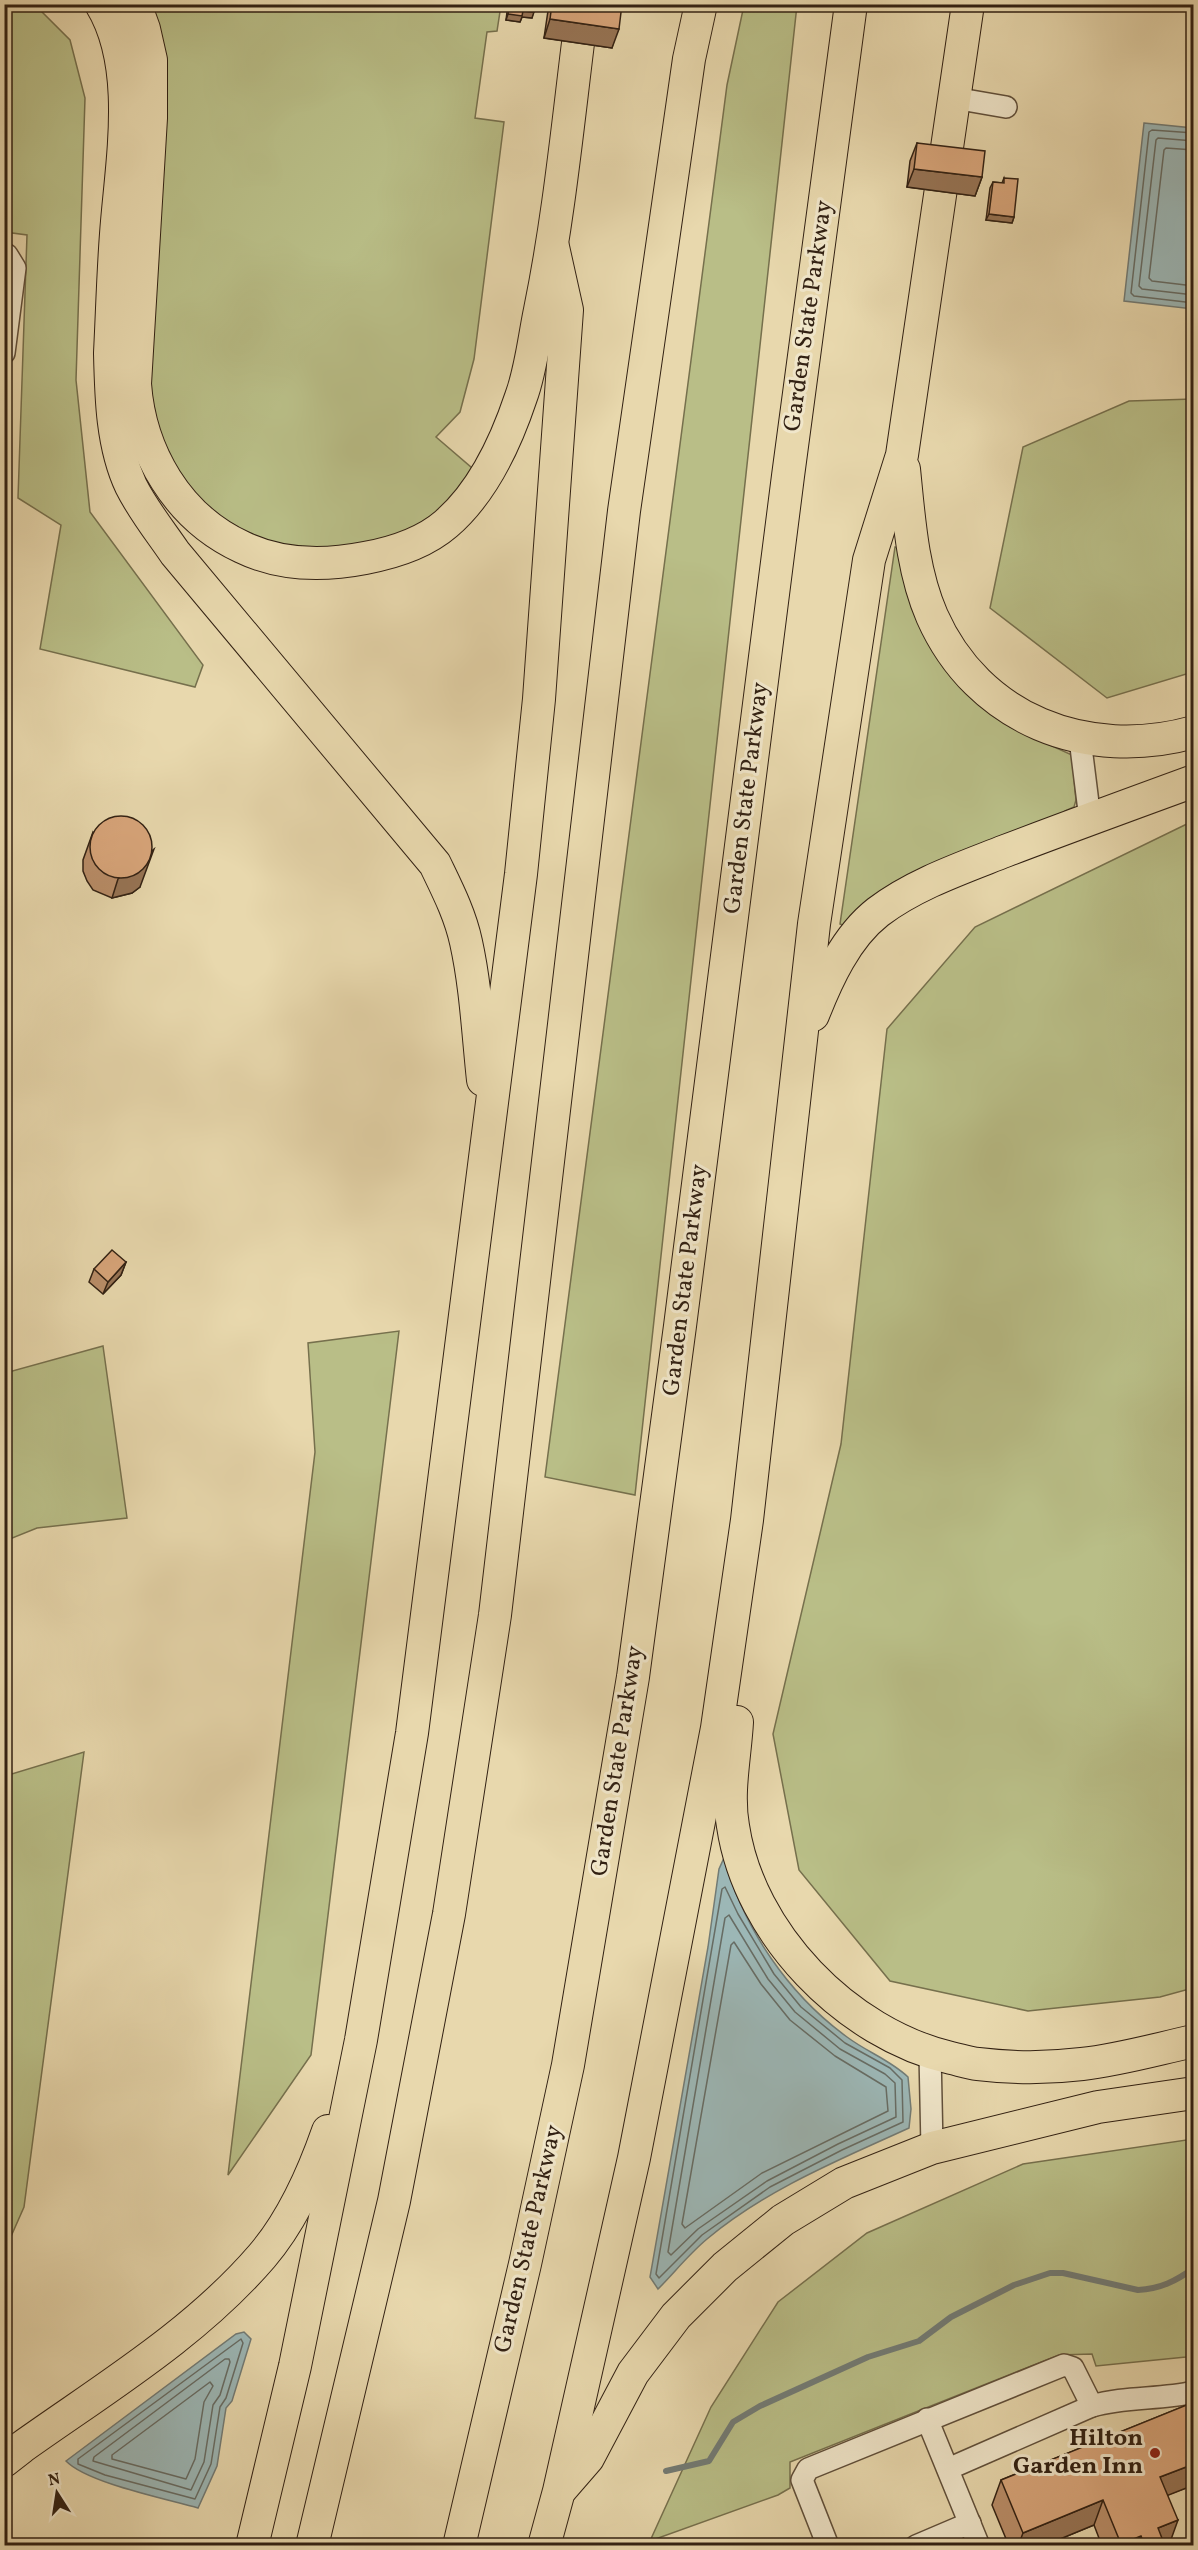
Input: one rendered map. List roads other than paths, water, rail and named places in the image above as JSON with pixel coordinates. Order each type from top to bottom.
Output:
[{"type":"highway","points":[[101,4],[116,34],[123,68],[124,129],[110,353],[110,386],[118,450],[131,486],[175,553],[435,864],[459,919],[470,963],[489,1134]]},
{"type":"highway","points":[[135,4],[144,28],[151,60],[152,118],[135,384],[137,412],[144,436],[170,487],[195,514],[223,537],[263,556],[299,563],[340,563],[378,556],[410,545],[445,525],[481,482],[501,446],[522,396],[553,247],[578,43]]},
{"type":"highway","points":[[312,2546],[394,2201],[449,1914],[495,1615],[624,511],[689,59],[701,4]]},
{"type":"highway","name":"Garden State Parkway","points":[[459,2546],[525,2264],[568,2065],[633,1677],[851,4]]},
{"type":"highway","points":[[544,2546],[559,2491],[634,2158],[715,1740],[747,1520],[814,924],[869,560],[902,455],[968,4]]},
{"type":"highway","points":[[252,2546],[295,2366],[361,2040],[412,1733],[521,874],[539,699],[567,310],[553,247]]},
{"type":"highway","points":[[902,455],[911,537],[922,588],[931,614],[948,646],[973,678],[1004,704],[1039,725],[1080,739],[1152,741],[1194,732]]},
{"type":"highway","points":[[800,1050],[824,988],[849,945],[877,913],[911,892],[944,876],[1194,781]]},
{"type":"highway","points":[[747,1520],[731,1796],[732,1826],[743,1870],[760,1906],[781,1940],[814,1978],[854,2013],[886,2032],[930,2053],[976,2064],[1024,2066],[1083,2064],[1194,2041]]},
{"type":"highway","points":[[4,2461],[177,2338],[221,2299],[263,2255],[288,2220],[319,2156],[361,2040]]},
{"type":"highway","points":[[559,2491],[588,2458],[633,2373],[669,2325],[725,2267],[783,2220],[844,2183],[932,2148],[1098,2107],[1194,2092]]},
{"type":"lane","points":[[954,98],[1006,107]]},
{"type":"lane","points":[[4,255],[15,268],[4,353]]},
{"type":"lane","points":[[1080,739],[1090,819]]},
{"type":"lane","points":[[930,2053],[932,2148]]},
{"type":"lane","points":[[828,2546],[802,2480],[808,2469],[1064,2365],[1073,2368],[1092,2406]]},
{"type":"lane","points":[[948,2469],[1092,2406],[1194,2392]]},
{"type":"lane","points":[[927,2420],[979,2546]]},
{"type":"lane","points":[[918,2545],[970,2523]]},
{"type":"water","points":[[1144,123],[1193,128],[1193,309],[1124,301]]},
{"type":"water","points":[[724,1858],[743,1910],[771,1958],[787,1980],[826,2020],[847,2037],[908,2077],[911,2109],[909,2128],[830,2164],[754,2205],[707,2239],[658,2289],[650,2277],[708,1947],[719,1869]]},
{"type":"water","points":[[244,2332],[251,2339],[232,2401],[226,2408],[217,2466],[198,2508],[109,2483],[76,2469],[66,2461],[236,2334]]},
{"type":"waterway","points":[[666,2471],[709,2461],[733,2422],[760,2406],[868,2357],[919,2341],[951,2317],[1014,2285],[1050,2273],[1063,2273],[1138,2290],[1168,2284],[1194,2268]]},
{"type":"place","name":"Hilton Garden Inn","points":[[1155,2453]]}]
